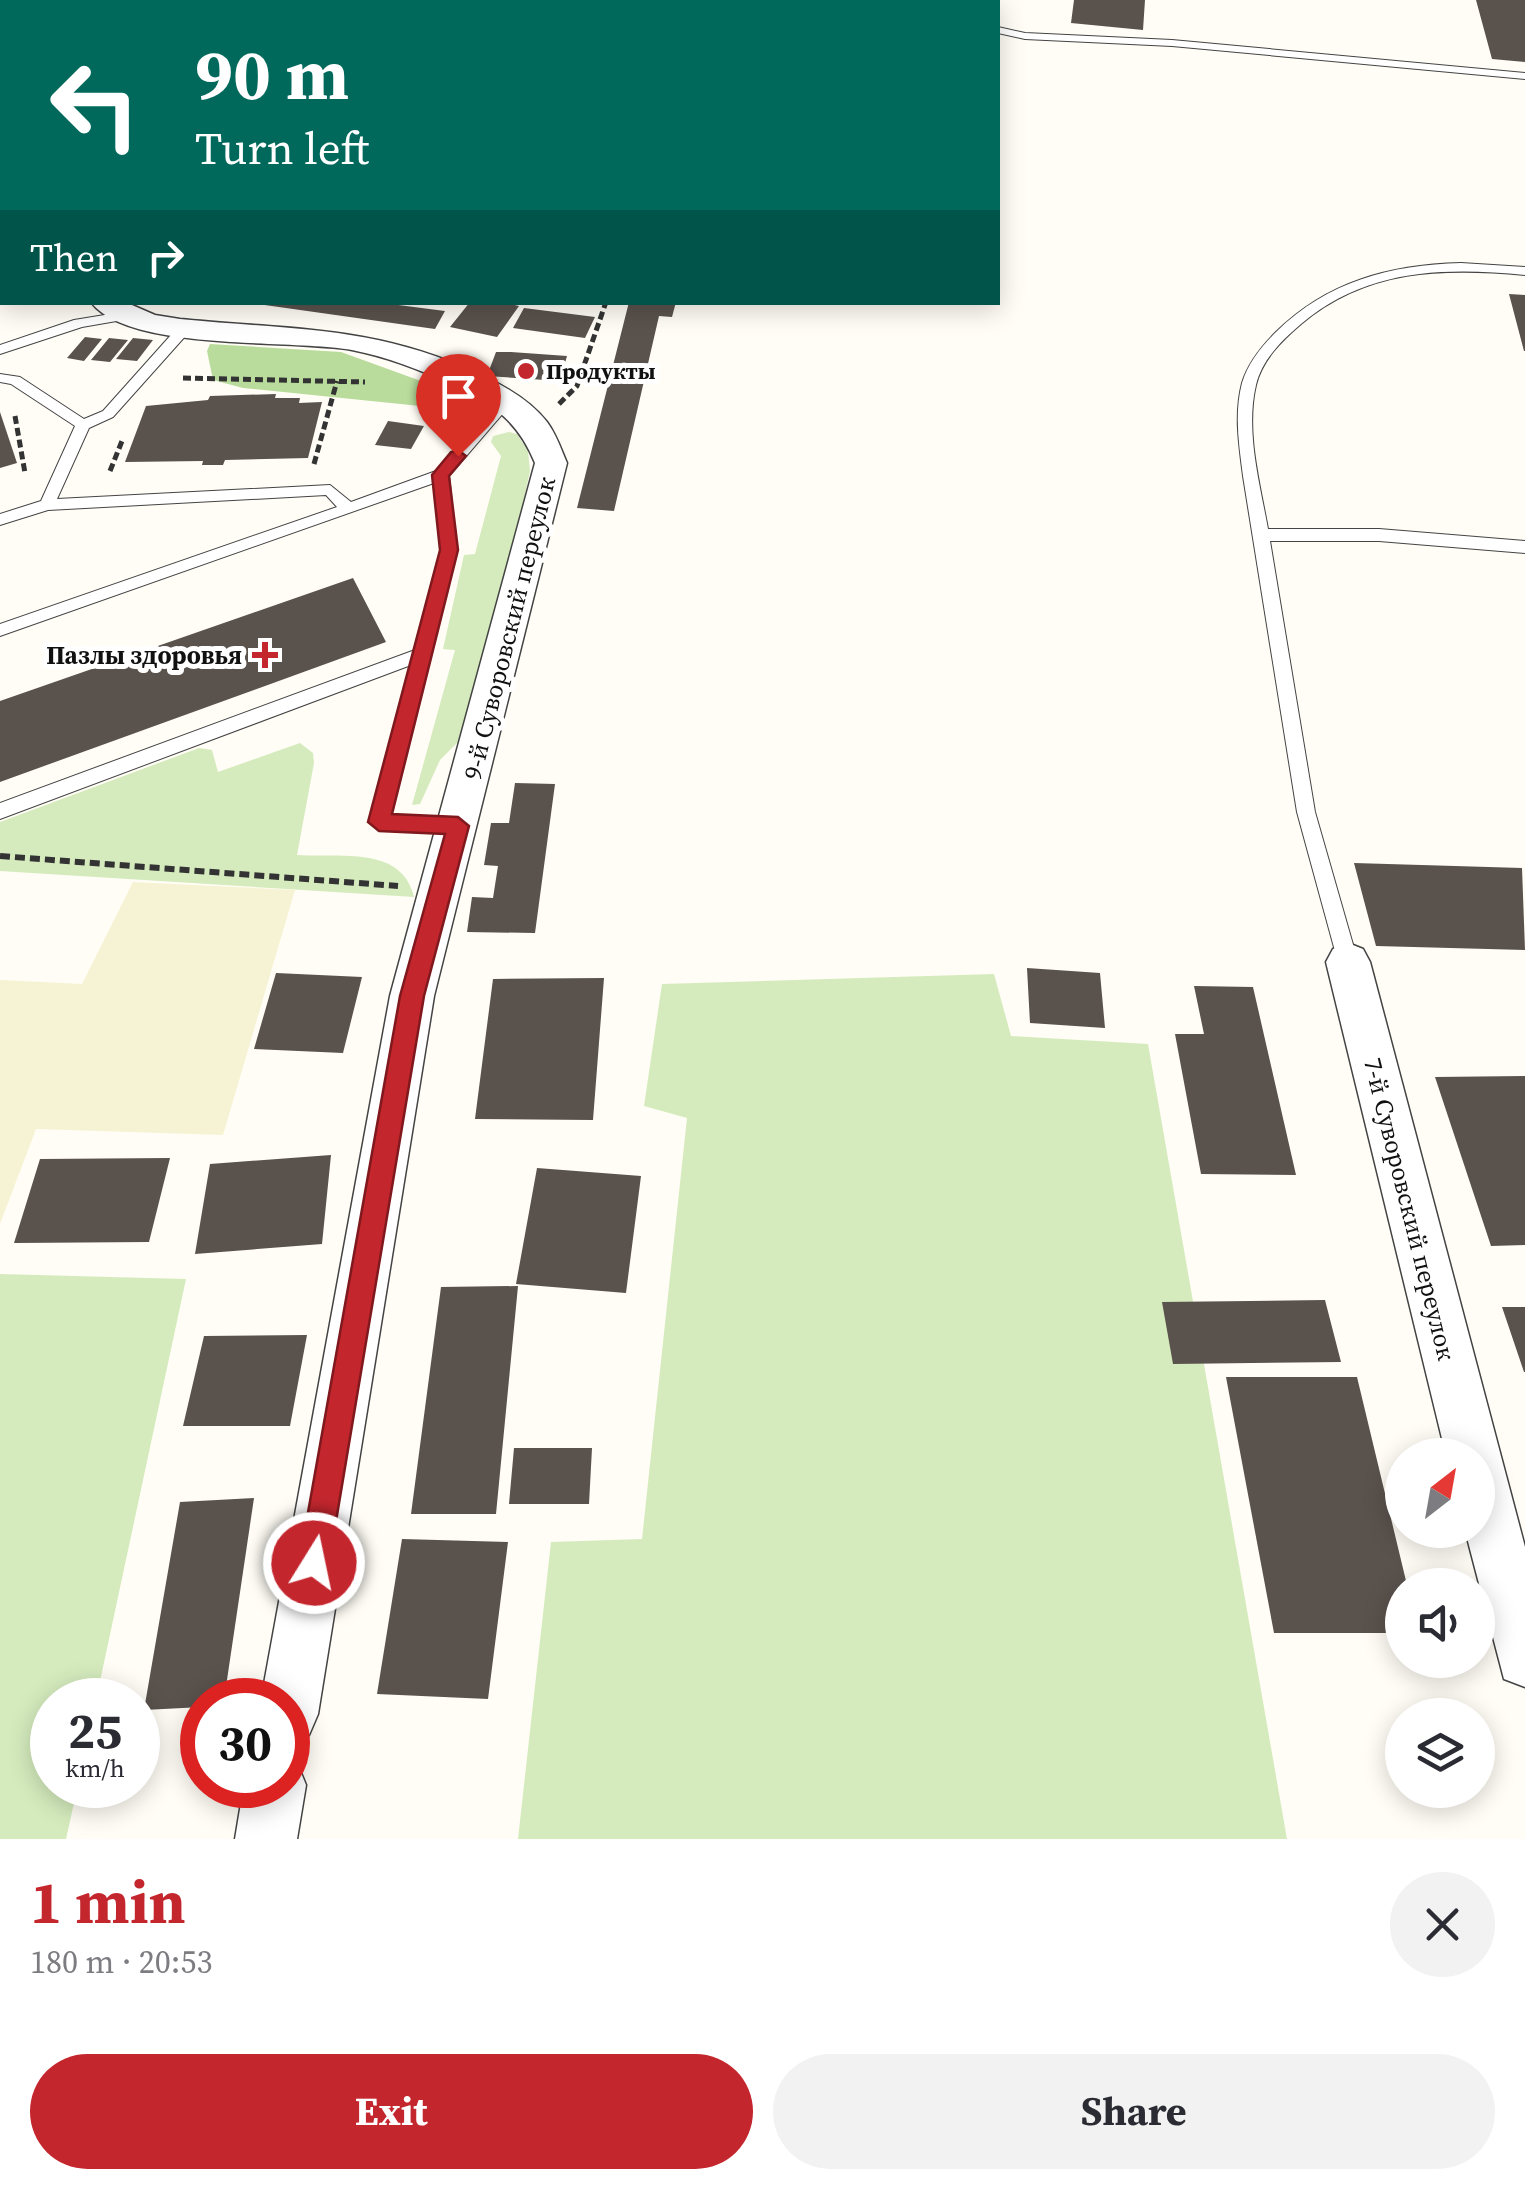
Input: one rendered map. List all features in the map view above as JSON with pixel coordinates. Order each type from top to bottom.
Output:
[{"type":"street","points":[[114,309],[184,329],[352,341],[402,355],[462,379],[520,416]]},
{"type":"street","name":"9-й Суворовский переулок","points":[[294,1678],[412,996],[551,463],[520,416]]},
{"type":"street","name":"7-й Суворовский переулок","points":[[1348,962],[1469,1438]]},
{"type":"street","points":[[1495,1540],[1525,1658]]},
{"type":"street","points":[[266,1839],[271,1808]]},
{"type":"lane","points":[[1000,30],[1025,36],[1172,43],[1525,76]]},
{"type":"lane","points":[[1348,962],[1306,812],[1244,423],[1250,383],[1265,351],[1291,324],[1340,288],[1396,270],[1472,264],[1525,271]]},
{"type":"lane","points":[[0,350],[114,309]]},
{"type":"lane","points":[[48,506],[83,425],[108,414],[184,329]]},
{"type":"lane","points":[[8,379],[83,425]]},
{"type":"lane","points":[[0,630],[440,475],[520,416]]},
{"type":"lane","points":[[440,475],[449,550],[379,822],[458,826]]},
{"type":"lane","points":[[0,520],[48,506],[330,490],[348,509]]},
{"type":"lane","points":[[1260,535],[1378,535],[1525,547]]},
{"type":"lane","points":[[0,811],[422,654]]},
{"type":"path","points":[[520,416],[577,386],[605,305]]},
{"type":"path","points":[[167,378],[375,383]]},
{"type":"path","points":[[8,379],[26,481]]},
{"type":"path","points":[[302,468],[313,468],[337,381]]},
{"type":"path","points":[[122,440],[110,473],[127,473]]},
{"type":"shaded area","points":[[133,882],[295,890],[223,1135],[36,1129],[0,1224],[0,980],[82,984]]},
{"type":"green space","points":[[210,344],[341,352],[465,397],[459,410],[243,388],[213,380],[207,351]]},
{"type":"green space","points":[[517,434],[528,451],[530,471],[511,559],[462,738],[440,760],[420,804],[412,805],[455,650],[443,649],[464,555],[475,554],[501,456],[491,442],[493,436]]},
{"type":"green space","points":[[300,743],[313,753],[314,763],[297,855],[350,856],[383,862],[407,880],[414,897],[0,871],[0,822],[199,748],[212,750],[218,772]]},
{"type":"green space","points":[[994,974],[1011,1036],[1148,1044],[1287,1839],[518,1839],[551,1542],[642,1539],[687,1118],[644,1106],[662,984]]},
{"type":"green space","points":[[0,1274],[186,1279],[101,1678],[30,1678],[30,1808],[73,1808],[66,1839],[0,1839]]},
{"type":"building","points":[[1074,0],[1145,0],[1143,30],[1071,23]]},
{"type":"building","points":[[1476,0],[1525,0],[1525,62],[1492,59]]},
{"type":"building","points":[[1509,294],[1525,295],[1525,351],[1524,351]]},
{"type":"building","points":[[265,305],[398,305],[445,311],[435,329]]},
{"type":"building","points":[[468,305],[519,306],[497,337],[450,327]]},
{"type":"building","points":[[628,305],[675,305],[672,317],[659,316],[614,511],[577,508]]},
{"type":"building","points":[[524,308],[595,317],[585,338],[513,328]]},
{"type":"building","points":[[85,337],[102,339],[84,361],[67,358]]},
{"type":"building","points":[[109,338],[128,340],[110,362],[91,360]]},
{"type":"building","points":[[133,338],[153,340],[137,361],[116,359]]},
{"type":"building","name":"Продукты","points":[[496,352],[567,356],[560,381],[487,376]]},
{"type":"building","points":[[276,394],[275,398],[300,398],[299,403],[322,402],[308,458],[225,460],[223,465],[202,465],[203,461],[125,462],[146,406],[208,400],[210,396]]},
{"type":"building","points":[[0,412],[17,463],[0,468]]},
{"type":"building","points":[[388,421],[424,426],[411,449],[375,445]]},
{"type":"building","points":[[353,578],[386,642],[0,782],[0,701]]},
{"type":"building","points":[[515,783],[555,784],[535,933],[467,932],[472,897],[493,898],[498,866],[484,865],[491,823],[509,823]]},
{"type":"building","points":[[1354,863],[1522,868],[1525,950],[1376,946]]},
{"type":"building","points":[[1027,968],[1100,973],[1105,1028],[1030,1023]]},
{"type":"building","points":[[276,973],[362,977],[343,1053],[254,1049]]},
{"type":"building","points":[[604,978],[593,1120],[475,1119],[493,979]]},
{"type":"building","points":[[1194,986],[1253,987],[1296,1175],[1201,1174],[1175,1034],[1204,1034]]},
{"type":"building","points":[[1525,1076],[1525,1245],[1491,1246],[1435,1077]]},
{"type":"building","points":[[331,1155],[322,1244],[195,1254],[210,1164]]},
{"type":"building","points":[[170,1158],[149,1242],[14,1243],[40,1159]]},
{"type":"building","points":[[537,1168],[641,1176],[626,1293],[516,1284]]},
{"type":"building","points":[[518,1286],[496,1514],[411,1514],[441,1287]]},
{"type":"building","points":[[1325,1300],[1341,1362],[1173,1364],[1162,1302]]},
{"type":"building","points":[[1502,1307],[1525,1307],[1525,1372],[1524,1372]]},
{"type":"building","points":[[307,1335],[290,1426],[183,1426],[204,1336]]},
{"type":"building","points":[[1226,1377],[1357,1377],[1385,1493],[1385,1548],[1398,1548],[1403,1568],[1385,1568],[1385,1633],[1274,1633]]},
{"type":"building","points":[[514,1448],[592,1448],[589,1504],[509,1504]]},
{"type":"building","points":[[254,1498],[227,1678],[180,1678],[180,1708],[160,1709],[160,1678],[150,1678],[180,1502]]},
{"type":"building","points":[[402,1539],[508,1542],[488,1699],[377,1694]]},
{"type":"place","name":"Продукты","points":[[526,371]]},
{"type":"place","name":"Пазлы здоровья","points":[[265,655]]},
{"type":"route","points":[[314,1563],[412,996],[458,826],[379,822],[449,550],[440,475],[458,456]]}]
